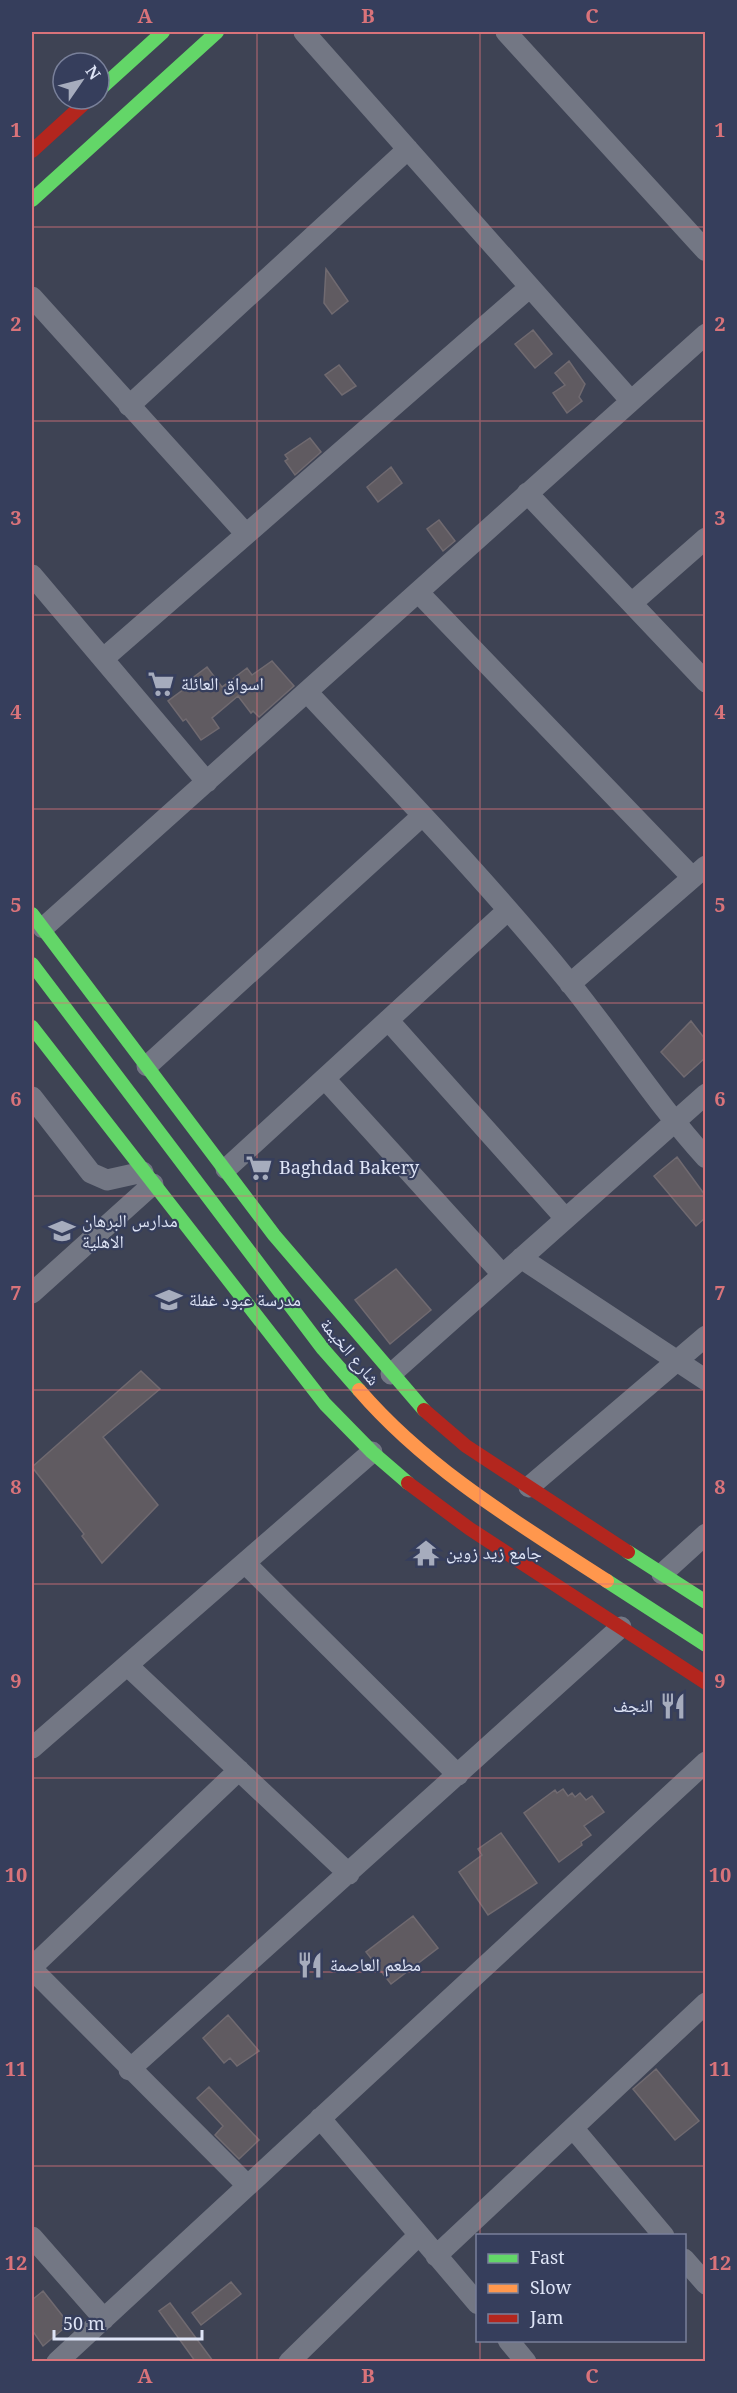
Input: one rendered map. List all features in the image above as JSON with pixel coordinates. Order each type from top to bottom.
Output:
[{"type":"street","points":[[111,79],[164,32]]},
{"type":"street","points":[[32,200],[218,32]]},
{"type":"street","points":[[304,32],[631,401]]},
{"type":"street","points":[[506,32],[705,251]]},
{"type":"street","points":[[32,150],[76,111]]},
{"type":"street","points":[[129,406],[408,149]]},
{"type":"street","points":[[103,659],[530,287]]},
{"type":"street","points":[[32,297],[246,534]]},
{"type":"street","points":[[705,334],[207,782],[37,921],[226,1169],[262,1244],[436,1422],[466,1446],[705,1602]]},
{"type":"street","points":[[527,493],[705,682]]},
{"type":"street","points":[[632,603],[705,538]]},
{"type":"street","points":[[32,575],[207,782]]},
{"type":"street","points":[[418,592],[699,872],[570,984]]},
{"type":"street","points":[[307,692],[508,910],[570,984],[673,1122],[705,1158]]},
{"type":"street","points":[[147,1066],[422,816]]},
{"type":"street","points":[[226,1169],[508,910]]},
{"type":"street","name":"شارع الخيمة","points":[[32,964],[145,1115],[262,1244],[330,1358],[380,1415],[433,1462],[488,1504],[705,1645]]},
{"type":"street","points":[[44,981],[36,1016],[105,1122],[279,1348],[325,1404],[372,1452],[411,1485],[470,1529],[705,1683]]},
{"type":"street","points":[[388,1020],[565,1218]]},
{"type":"street","points":[[325,1078],[502,1274]]},
{"type":"street","points":[[391,1374],[705,1094]]},
{"type":"street","points":[[32,1097],[91,1173],[107,1180],[148,1178]]},
{"type":"street","points":[[105,1122],[104,1116],[115,1105],[145,1115]]},
{"type":"street","points":[[32,1293],[148,1178]]},
{"type":"street","points":[[521,1258],[705,1380]]},
{"type":"street","points":[[529,1487],[705,1336]]},
{"type":"street","points":[[32,1748],[372,1452]]},
{"type":"street","points":[[662,1574],[705,1534]]},
{"type":"street","points":[[245,1563],[458,1775]]},
{"type":"street","points":[[129,2070],[350,1874],[621,1628]]},
{"type":"street","points":[[128,1666],[350,1874]]},
{"type":"street","points":[[57,2361],[705,1762]]},
{"type":"street","points":[[239,1770],[32,1968],[129,2070],[247,2185]]},
{"type":"street","points":[[436,2256],[705,2003]]},
{"type":"street","points":[[320,2118],[476,2303]]},
{"type":"street","points":[[573,2128],[663,2234]]},
{"type":"street","points":[[289,2361],[419,2235]]},
{"type":"street","points":[[32,2237],[104,2319]]},
{"type":"building","points":[[326,269],[348,301],[332,314],[324,303]]},
{"type":"building","points":[[533,330],[552,354],[535,368],[515,344]]},
{"type":"building","points":[[569,361],[585,384],[579,397],[582,401],[567,413],[553,393],[565,385],[555,373]]},
{"type":"building","points":[[339,365],[356,386],[342,395],[325,375]]},
{"type":"building","points":[[310,438],[321,452],[295,475],[285,461],[288,459],[285,455]]},
{"type":"building","points":[[391,467],[402,483],[378,502],[367,487]]},
{"type":"building","points":[[439,520],[455,541],[443,551],[427,529]]},
{"type":"building","points":[[272,661],[294,686],[259,717],[253,711],[251,713],[238,696],[212,718],[219,728],[201,740],[186,719],[183,721],[168,701],[184,689],[182,686],[207,667],[222,687],[247,668],[252,675]]},
{"type":"building","points":[[691,1021],[705,1039],[705,1058],[684,1077],[661,1052]]},
{"type":"building","points":[[677,1157],[705,1195],[705,1218],[696,1226],[654,1176]]},
{"type":"building","points":[[396,1269],[431,1310],[390,1344],[355,1300]]},
{"type":"building","points":[[141,1371],[160,1389],[103,1437],[158,1505],[102,1563],[82,1536],[84,1534],[32,1467]]},
{"type":"building","points":[[563,1789],[568,1796],[572,1793],[575,1797],[580,1793],[586,1800],[592,1796],[604,1812],[584,1826],[591,1835],[581,1842],[582,1845],[559,1862],[524,1813],[555,1790],[557,1793]]},
{"type":"building","points":[[501,1833],[537,1883],[488,1915],[459,1872],[482,1855],[478,1849]]},
{"type":"building","points":[[413,1916],[438,1948],[391,1984],[366,1952]]},
{"type":"building","points":[[228,2015],[259,2051],[237,2066],[230,2058],[224,2063],[203,2038]]},
{"type":"building","points":[[656,2069],[699,2121],[675,2140],[633,2089]]},
{"type":"building","points":[[209,2087],[259,2140],[239,2159],[215,2135],[223,2126],[197,2098]]},
{"type":"building","points":[[231,2282],[241,2294],[201,2325],[192,2313]]},
{"type":"building","points":[[43,2291],[69,2324],[43,2346],[32,2330],[32,2300]]},
{"type":"building","points":[[170,2303],[213,2361],[195,2361],[159,2311]]},
{"type":"traffic: fast","points":[[111,79],[163,32]]},
{"type":"traffic: fast","points":[[32,200],[217,32]]},
{"type":"traffic: fast","points":[[32,914],[274,1235],[424,1410]]},
{"type":"traffic: fast","points":[[32,964],[323,1349],[359,1390]]},
{"type":"traffic: fast","points":[[32,1027],[325,1404],[372,1452],[408,1483]]},
{"type":"traffic: fast","points":[[628,1552],[706,1602]]},
{"type":"traffic: fast","points":[[607,1581],[706,1645]]},
{"type":"traffic: slow","points":[[359,1390],[414,1446],[445,1471],[508,1517],[607,1581]]},
{"type":"traffic: jam","points":[[32,151],[76,111]]},
{"type":"traffic: jam","points":[[424,1410],[466,1446],[628,1552]]},
{"type":"traffic: jam","points":[[408,1483],[470,1529],[706,1683]]},
{"type":"place","name":"اسواق العائلة","points":[[161,684]]},
{"type":"place","name":"Baghdad Bakery","points":[[259,1168]]},
{"type":"place","name":"مدارس البرهان الاهلية","points":[[62,1231]]},
{"type":"place","name":"مدرسة عبود غفلة","points":[[169,1300]]},
{"type":"place","name":"جامع زيد زوين","points":[[426,1553]]},
{"type":"place","name":"النجف","points":[[673,1706]]},
{"type":"place","name":"مطعم العاصمة","points":[[310,1965]]}]
